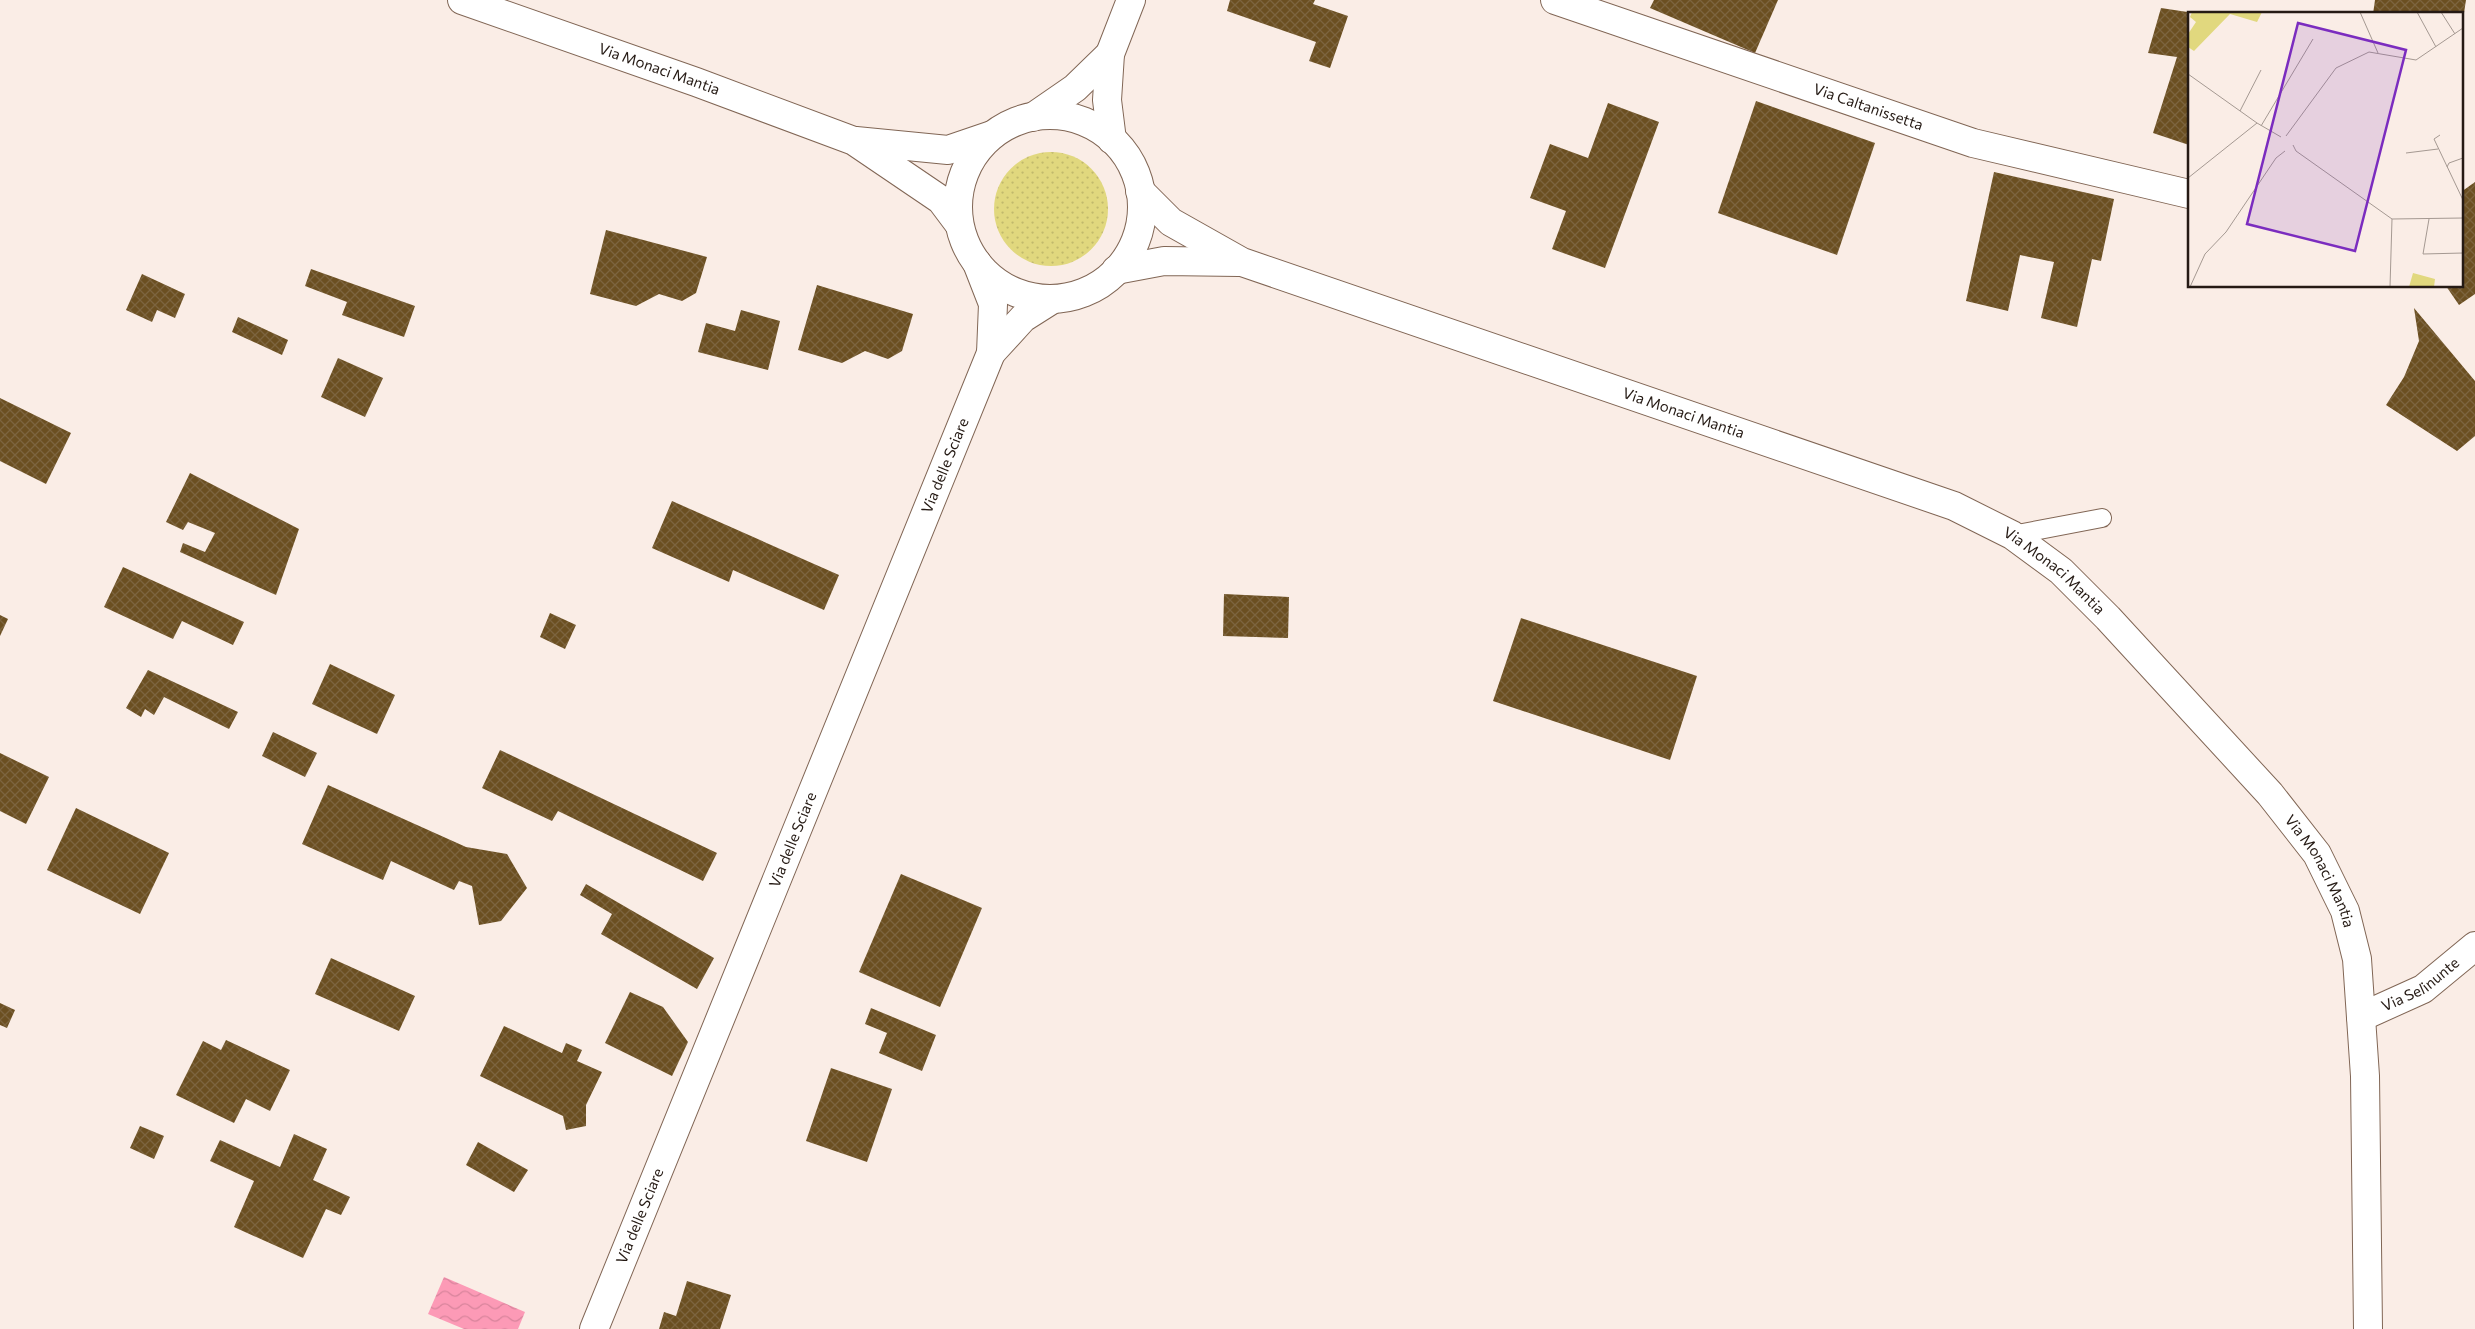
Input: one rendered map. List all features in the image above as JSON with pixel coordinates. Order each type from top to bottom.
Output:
[{"type":"street","name":"Via Monaci Mantia","points":[[462,0],[696,82],[854,141],[940,200],[959,224]]},
{"type":"street","points":[[1112,140],[1107,100],[1110,54],[1131,0]]},
{"type":"street","name":"Via Caltanissetta","points":[[1555,0],[1974,143],[2188,194]]},
{"type":"street","points":[[1033,117],[1062,116],[1089,124],[1112,140],[1130,164],[1140,191],[1141,205],[1138,234],[1126,259],[1106,280],[1081,294],[1053,299],[1039,299],[1010,291],[987,274],[969,252],[959,224],[959,195],[967,168],[983,144],[1006,126],[1033,117],[1075,88],[1110,54]]},
{"type":"street","name":"Via Monaci Mantia","points":[[854,141],[948,150],[994,134]]},
{"type":"street","name":"Via Monaci Mantia","points":[[1140,191],[1171,222],[1242,262],[1954,506],[2012,535],[2061,571],[2108,618],[2270,794],[2317,854],[2345,911],[2357,959],[2361,1017],[2364,1076],[2368,1329]]},
{"type":"street","name":"Via Monaci Mantia","points":[[1116,270],[1164,261],[1242,262]]},
{"type":"street","name":"Via delle Sciare","points":[[594,1329],[990,353],[994,304],[977,263]]},
{"type":"street","name":"Via delle Sciare","points":[[990,353],[1022,318],[1053,299]]},
{"type":"street","name":"Via Selinunte","points":[[2361,1017],[2423,989],[2475,946]]},
{"type":"lane","points":[[2012,535],[2102,518]]},
{"type":"shaded area","points":[[1051,152],[1073,157],[1091,169],[1103,187],[1108,209],[1103,231],[1091,249],[1073,261],[1051,266],[1029,261],[1011,249],[999,231],[994,209],[999,187],[1011,169],[1029,157]]},
{"type":"water","points":[[444,1277],[525,1312],[518,1329],[464,1329],[428,1314]]},
{"type":"building","points":[[1230,0],[1315,0],[1313,4],[1348,16],[1330,68],[1309,61],[1316,42],[1227,11]]},
{"type":"building","points":[[1654,0],[1778,0],[1755,53],[1650,8]]},
{"type":"building","points":[[2375,0],[2466,0],[2462,26],[2462,12],[2373,12]]},
{"type":"building","points":[[2161,8],[2188,12],[2188,145],[2153,133],[2177,57],[2148,53]]},
{"type":"building","points":[[1756,101],[1875,143],[1837,255],[1718,213]]},
{"type":"building","points":[[1608,103],[1659,122],[1605,268],[1552,249],[1566,211],[1530,198],[1550,144],[1588,158]]},
{"type":"building","points":[[1994,172],[2114,199],[2101,261],[2092,259],[2077,327],[2041,318],[2054,262],[2020,255],[2008,311],[1966,301]]},
{"type":"building","points":[[2475,182],[2475,294],[2459,305],[2447,288],[2462,288],[2462,191]]},
{"type":"building","points":[[606,230],[707,257],[696,293],[682,301],[659,294],[636,306],[590,294]]},
{"type":"building","points":[[311,269],[415,306],[404,337],[342,315],[347,302],[305,286]]},
{"type":"building","points":[[142,274],[185,294],[175,318],[157,310],[152,322],[126,310]]},
{"type":"building","points":[[817,285],[913,314],[902,351],[888,359],[865,351],[842,363],[798,350]]},
{"type":"building","points":[[2414,308],[2475,381],[2475,436],[2457,451],[2386,405],[2404,377],[2419,341]]},
{"type":"building","points":[[741,310],[780,321],[768,370],[698,352],[706,323],[735,331]]},
{"type":"building","points":[[238,317],[288,340],[282,355],[232,332]]},
{"type":"building","points":[[338,358],[383,378],[365,417],[321,397]]},
{"type":"building","points":[[0,398],[71,433],[46,484],[0,461]]},
{"type":"building","points":[[190,473],[299,529],[276,595],[180,552],[183,543],[205,552],[215,533],[188,522],[183,530],[166,522]]},
{"type":"building","points":[[672,501],[839,575],[824,610],[733,570],[729,582],[652,548]]},
{"type":"building","points":[[123,567],[244,622],[233,645],[182,621],[173,639],[104,607]]},
{"type":"building","points":[[1224,594],[1289,597],[1288,638],[1223,636]]},
{"type":"building","points":[[550,613],[576,625],[565,649],[540,637]]},
{"type":"building","points":[[0,615],[8,619],[0,636]]},
{"type":"building","points":[[1521,618],[1697,676],[1670,760],[1493,701]]},
{"type":"building","points":[[330,664],[395,695],[377,734],[312,704]]},
{"type":"building","points":[[148,670],[238,712],[229,729],[164,697],[154,715],[145,709],[141,717],[126,708]]},
{"type":"building","points":[[273,732],[317,753],[305,777],[262,756]]},
{"type":"building","points":[[500,750],[717,853],[703,881],[558,811],[552,821],[482,788]]},
{"type":"building","points":[[0,753],[49,777],[26,824],[0,811]]},
{"type":"building","points":[[328,785],[466,847],[507,854],[527,888],[501,921],[479,925],[472,886],[459,881],[454,890],[391,861],[383,880],[302,844]]},
{"type":"building","points":[[76,808],[169,853],[140,914],[47,870]]},
{"type":"building","points":[[901,874],[982,908],[940,1007],[859,972]]},
{"type":"building","points":[[586,884],[714,958],[697,989],[601,934],[612,914],[580,895]]},
{"type":"building","points":[[331,958],[415,996],[399,1031],[315,994]]},
{"type":"building","points":[[630,992],[663,1007],[688,1042],[672,1076],[605,1043]]},
{"type":"building","points":[[0,1003],[15,1010],[7,1028],[0,1025]]},
{"type":"building","points":[[871,1008],[936,1035],[922,1071],[879,1053],[887,1033],[865,1024]]},
{"type":"building","points":[[504,1026],[562,1053],[566,1043],[582,1050],[577,1061],[602,1072],[586,1105],[586,1126],[566,1130],[563,1116],[480,1076]]},
{"type":"building","points":[[226,1040],[290,1070],[270,1111],[246,1099],[234,1123],[176,1095],[203,1041],[221,1050]]},
{"type":"building","points":[[831,1068],[892,1089],[867,1162],[806,1141]]},
{"type":"building","points":[[140,1126],[164,1136],[154,1159],[130,1148]]},
{"type":"building","points":[[294,1134],[327,1149],[313,1180],[350,1197],[341,1215],[326,1209],[303,1258],[234,1227],[254,1181],[210,1161],[220,1140],[280,1167]]},
{"type":"building","points":[[478,1142],[528,1170],[514,1192],[466,1165]]},
{"type":"building","points":[[687,1281],[731,1295],[720,1329],[659,1329],[664,1312],[676,1316]]}]
